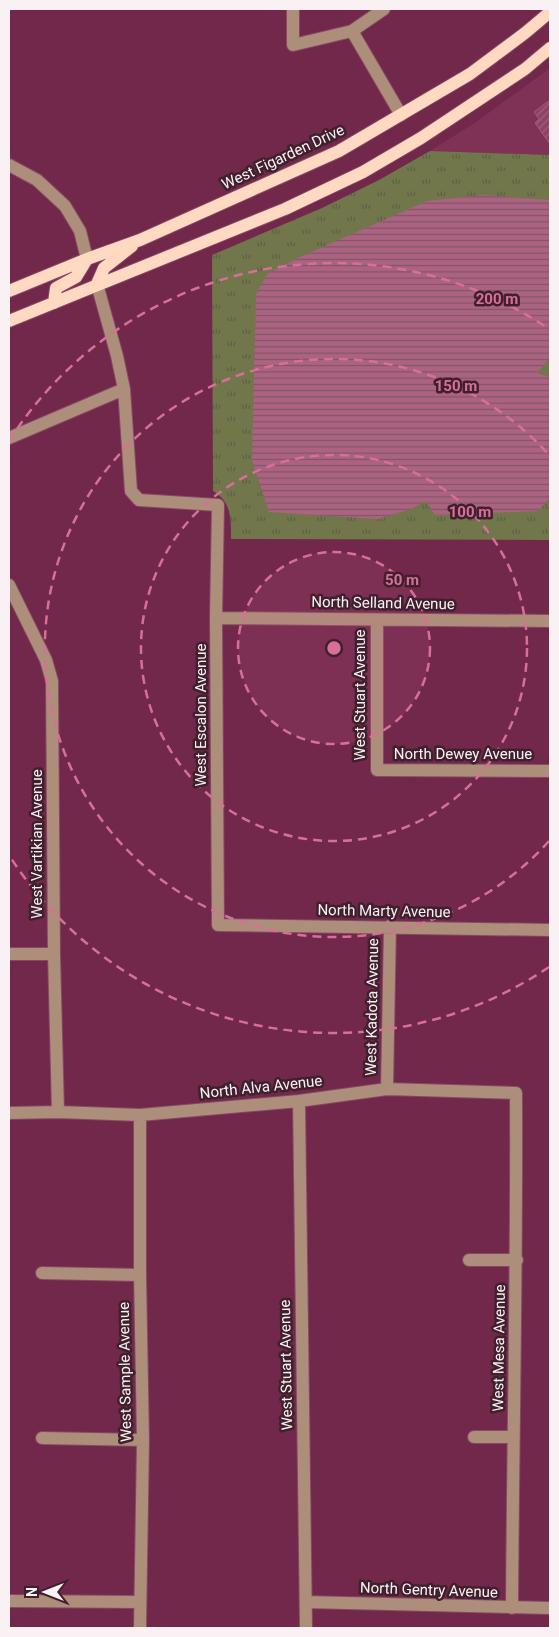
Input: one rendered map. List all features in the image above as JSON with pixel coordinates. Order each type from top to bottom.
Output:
[{"type":"main road","name":"West Figarden Drive","points":[[9,291],[87,259],[140,240],[339,151],[470,74],[550,12]]},
{"type":"main road","points":[[9,320],[285,209],[363,172],[421,138],[525,69],[550,48]]},
{"type":"main road","points":[[98,284],[104,268],[140,240]]},
{"type":"main road","points":[[54,303],[56,288],[76,277],[87,259]]},
{"type":"street","points":[[293,9],[293,45],[352,32],[384,9]]},
{"type":"street","points":[[352,32],[401,115]]},
{"type":"street","points":[[9,165],[37,180],[65,206],[80,231],[87,259]]},
{"type":"street","points":[[9,438],[124,389],[98,284]]},
{"type":"street","name":"West Escalon Avenue","points":[[124,389],[131,491],[138,500],[218,504],[216,618],[218,925]]},
{"type":"street","name":"West Vartikian Avenue","points":[[9,585],[13,606],[46,660],[52,680],[54,954],[58,1112]]},
{"type":"street","name":"North Selland Avenue","points":[[216,618],[550,621]]},
{"type":"street","name":"West Stuart Avenue","points":[[376,620],[376,770]]},
{"type":"street","name":"North Dewey Avenue","points":[[376,770],[550,771]]},
{"type":"street","name":"North Marty Avenue","points":[[218,925],[390,926],[550,930]]},
{"type":"street","name":"West Kadota Avenue","points":[[387,1089],[390,926]]},
{"type":"street","points":[[9,954],[54,954]]},
{"type":"street","name":"North Alva Avenue","points":[[9,1113],[58,1112],[140,1115],[299,1100],[387,1089],[516,1093]]},
{"type":"street","name":"West Mesa Avenue","points":[[512,1608],[517,1260],[516,1093]]},
{"type":"street","name":"West Stuart Avenue","points":[[299,1100],[306,1628]]},
{"type":"street","name":"West Sample Avenue","points":[[140,1115],[143,1440],[140,1628]]},
{"type":"street","points":[[469,1260],[517,1260]]},
{"type":"street","points":[[42,1273],[140,1275]]},
{"type":"street","points":[[474,1437],[513,1437]]},
{"type":"street","points":[[42,1438],[143,1440]]},
{"type":"street","points":[[9,1601],[140,1602]]},
{"type":"street","name":"North Gentry Avenue","points":[[306,1602],[550,1608]]},
{"type":"shaded area","points":[[550,68],[550,155],[430,151],[476,122]]},
{"type":"shaded area","points":[[483,195],[549,200],[550,202],[550,358],[537,373],[550,377],[550,498],[538,511],[435,515],[426,501],[411,509],[378,519],[269,512],[252,460],[256,295],[267,274],[300,257],[427,201]]},
{"type":"green space","points":[[430,151],[550,155],[550,540],[231,539],[230,518],[227,506],[224,500],[213,491],[212,255],[322,208],[379,180]]},
{"type":"building","points":[[550,100],[550,144],[535,123],[539,119],[534,112]]}]
